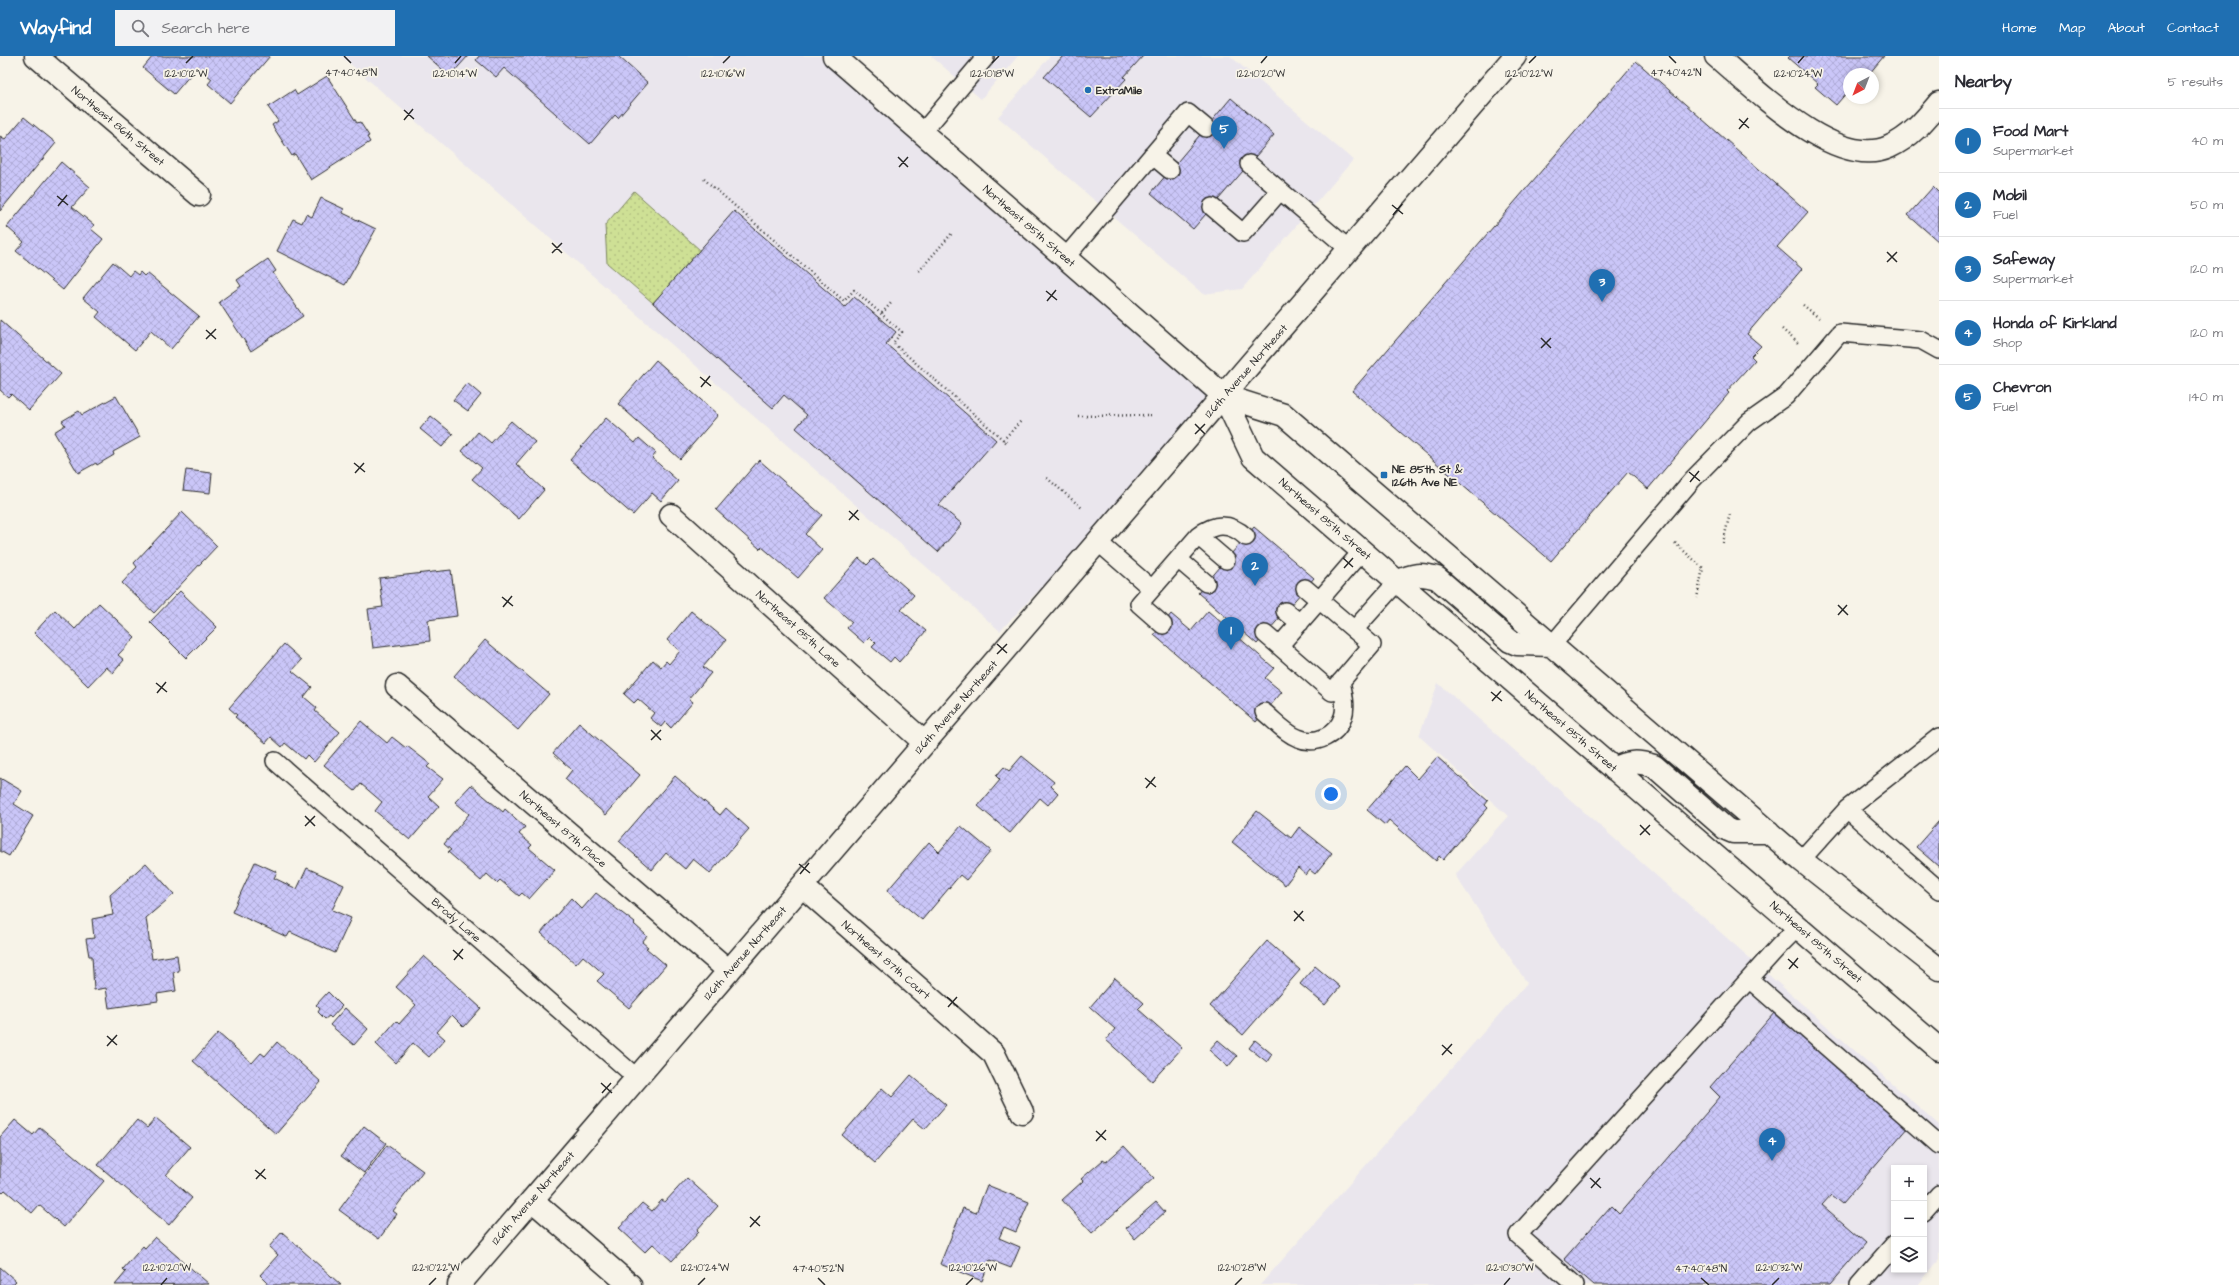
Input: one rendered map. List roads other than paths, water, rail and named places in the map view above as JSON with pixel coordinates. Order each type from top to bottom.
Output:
[{"type":"street","name":"Northeast 86th Street","points":[[36,56],[199,195]]},
{"type":"street","name":"126th Avenue Northeast","points":[[459,1285],[1350,250],[1515,56]]},
{"type":"street","points":[[1716,56],[1801,126],[1836,145],[1864,151],[1888,147],[1917,130],[1939,103]]},
{"type":"street","name":"Northeast 85th Street","points":[[837,57],[1224,396],[1284,415],[1552,644],[1801,860],[1939,969]]},
{"type":"street","name":"Northeast 85th Street","points":[[1224,396],[1253,457],[1939,1049]]},
{"type":"street","name":"Northeast 85th Lane","points":[[671,515],[925,743]]},
{"type":"street","points":[[1397,582],[1412,574],[1422,574],[1437,578],[1510,641],[1517,644],[1552,644]]},
{"type":"street","name":"Northeast 87th Place","points":[[397,686],[729,971]]},
{"type":"street","points":[[1614,769],[1629,762],[1639,762],[1654,766],[1726,829],[1733,832],[1769,832]]},
{"type":"street","name":"Northeast 87th Court","points":[[802,886],[994,1054],[1022,1112]]},
{"type":"street","points":[[532,1200],[630,1285]]},
{"type":"lane","points":[[922,132],[985,58],[982,56]]},
{"type":"lane","points":[[1065,258],[1188,113],[1206,128]]},
{"type":"lane","points":[[1152,155],[1170,170]]},
{"type":"lane","points":[[1249,164],[1350,250]]},
{"type":"lane","points":[[1212,207],[1243,233],[1280,190]]},
{"type":"lane","points":[[1552,644],[1703,468],[1749,422],[1786,396],[1840,333],[1921,340],[1939,350]]},
{"type":"lane","points":[[1163,624],[1139,604],[1198,536],[1207,528],[1219,525],[1231,527],[1246,537]]},
{"type":"lane","points":[[1198,536],[1226,560]]},
{"type":"lane","points":[[1098,542],[1152,589]]},
{"type":"lane","points":[[1279,646],[1362,551]]},
{"type":"lane","points":[[1178,559],[1206,583]]},
{"type":"lane","points":[[1354,630],[1397,582]]},
{"type":"lane","points":[[1265,634],[1332,692],[1372,645],[1305,588]]},
{"type":"lane","points":[[1285,611],[1300,623]]},
{"type":"lane","points":[[1264,712],[1288,732],[1300,739],[1313,741],[1326,737],[1337,729],[1344,717],[1345,704],[1341,681]]},
{"type":"lane","points":[[1801,860],[1847,809],[1939,737]]},
{"type":"lane","name":"Brody Lane","points":[[275,761],[637,1078]]},
{"type":"lane","points":[[1847,809],[1939,890]]},
{"type":"lane","points":[[1575,1285],[1518,1235],[1798,927]]},
{"type":"lane","points":[[1750,979],[1939,1145]]},
{"type":"lane","points":[[1927,1208],[1939,1194]]},
{"type":"lane","points":[[1859,1285],[1891,1248]]},
{"type":"place","name":"ExtraMile","points":[[1088,90]]},
{"type":"place","name":"Chevron","points":[[1224,149]]},
{"type":"place","name":"Safeway","points":[[1602,302]]},
{"type":"place","name":"NE 85th St & 126th Ave NE","points":[[1384,475]]},
{"type":"place","name":"Mobil","points":[[1255,586]]},
{"type":"place","name":"Food Mart","points":[[1231,650]]},
{"type":"place","name":"Honda of Kirkland","points":[[1772,1161]]}]
